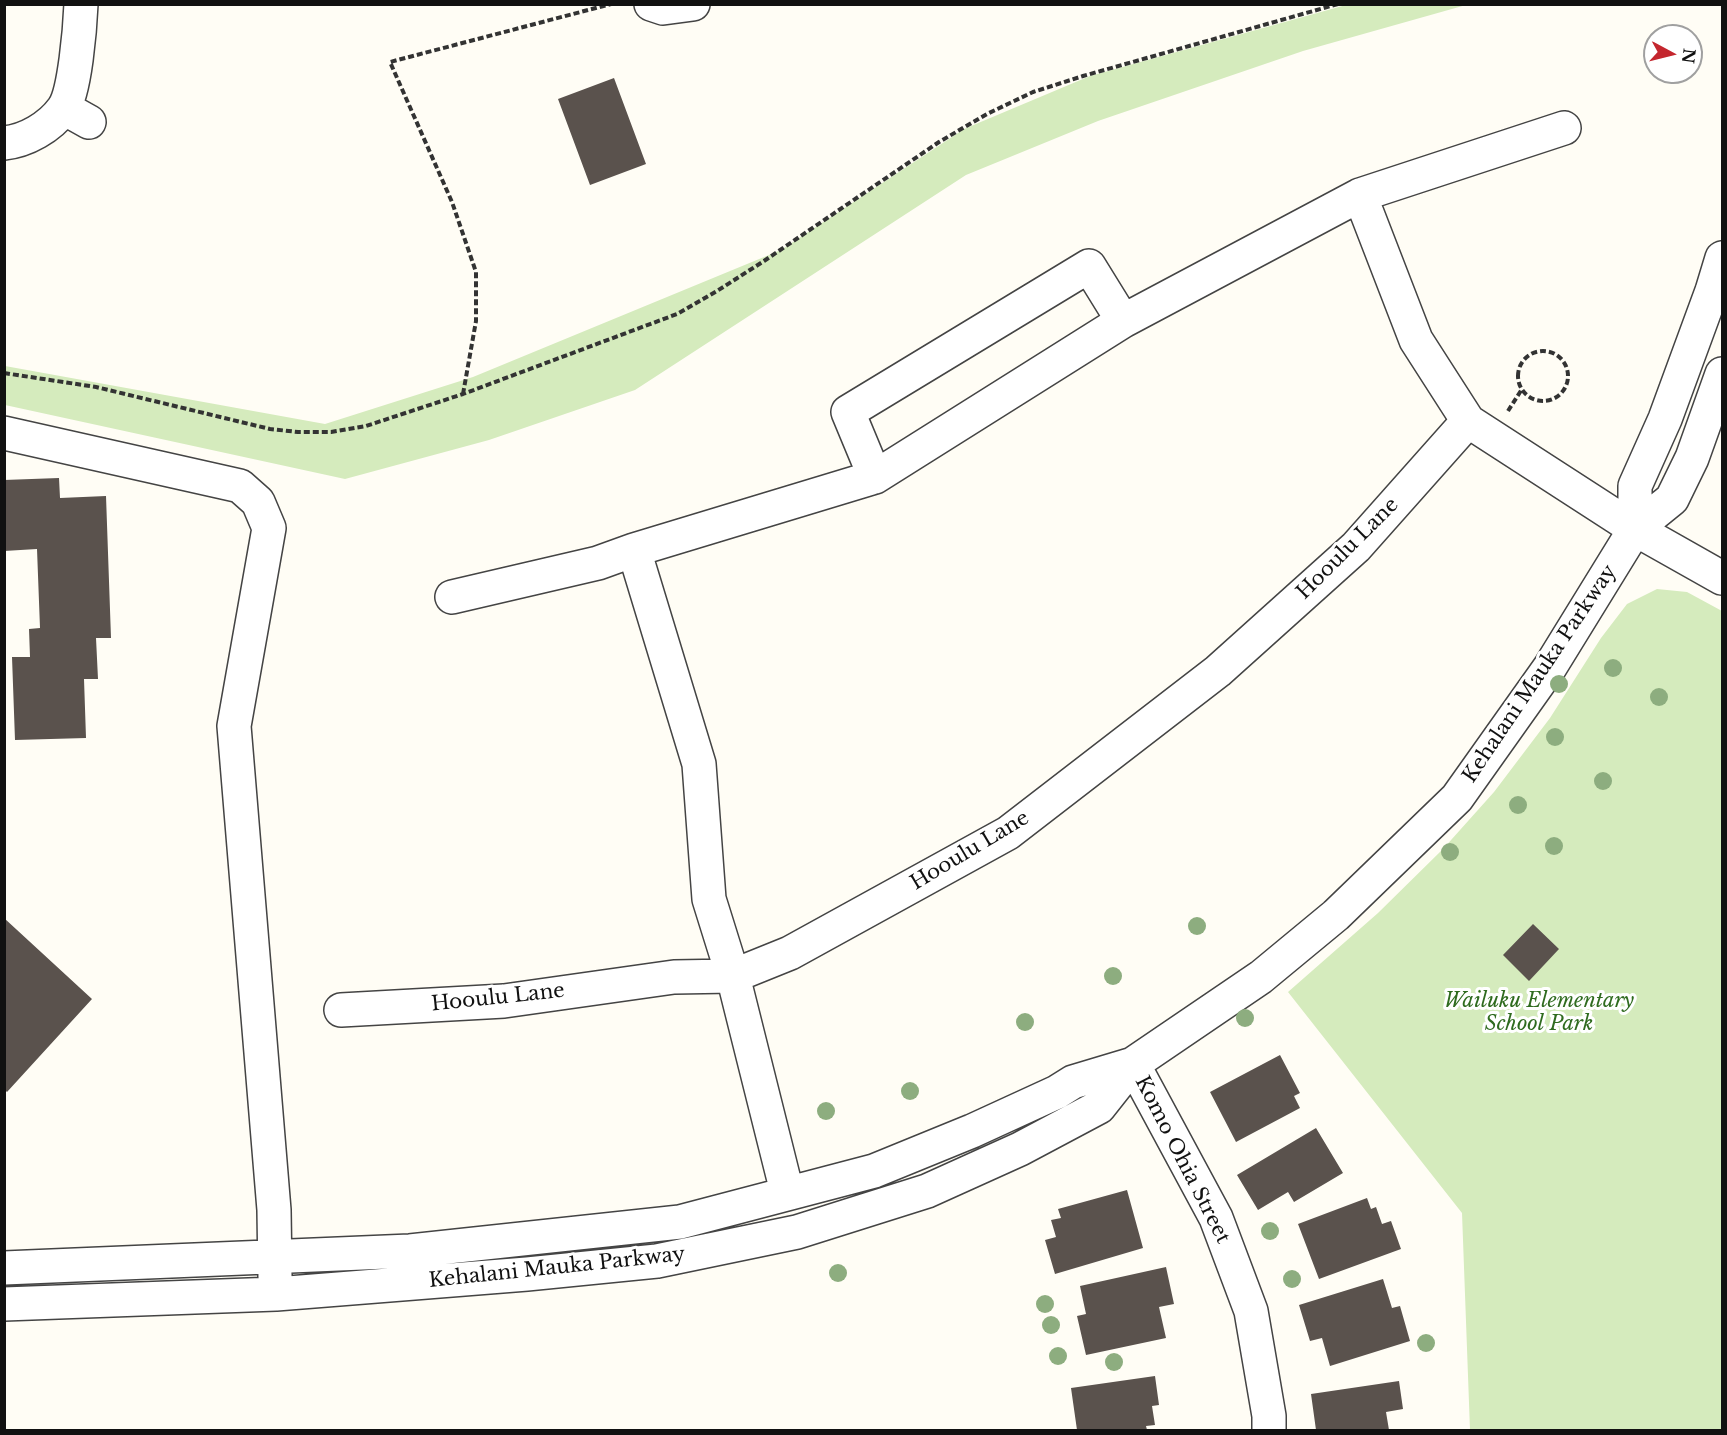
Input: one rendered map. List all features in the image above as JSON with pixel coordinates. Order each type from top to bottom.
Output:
[{"type":"street","points":[[4,143],[12,143],[77,115],[73,77],[81,4]]},
{"type":"street","points":[[651,4],[663,8],[693,4]]},
{"type":"street","points":[[452,597],[598,563],[875,477],[1123,321],[1360,195],[1564,128]]},
{"type":"street","points":[[1360,195],[1416,340],[1468,421],[1635,529],[1722,578]]},
{"type":"street","points":[[1635,529],[1635,486],[1665,419],[1722,258]]},
{"type":"street","points":[[875,477],[848,412],[1089,266],[1123,321]]},
{"type":"street","name":"Kehalani Mauka Parkway","points":[[4,1304],[276,1294],[657,1261],[797,1232],[927,1191],[1020,1149],[1099,1107],[1133,1064],[1261,977],[1336,915],[1457,798],[1550,667],[1635,529],[1672,499],[1692,458],[1722,374]]},
{"type":"street","name":"Hooulu Lane","points":[[341,1010],[504,1001],[674,977],[733,976],[790,952],[1008,833],[1218,671],[1356,547],[1468,421]]},
{"type":"street","points":[[4,433],[240,486],[258,502],[269,528],[234,726],[274,1210],[276,1294]]},
{"type":"street","points":[[634,550],[699,764],[709,899],[733,976],[784,1180]]},
{"type":"street","name":"Kehalani Mauka Parkway","points":[[4,1268],[410,1251],[680,1222],[874,1171],[972,1131],[1057,1092],[1073,1082],[1133,1064]]},
{"type":"street","name":"Komo Ohia Street","points":[[1133,1064],[1216,1218],[1251,1311],[1269,1416],[1269,1431]]},
{"type":"path","points":[[463,394],[476,321],[476,272],[452,202],[390,62],[611,4]]},
{"type":"path","points":[[4,373],[96,387],[270,429],[331,432],[366,426],[463,394],[677,314],[765,261],[939,142],[987,114],[1033,92],[1143,57],[1338,4]]},
{"type":"path","points":[[1540,350],[1556,354],[1562,359],[1568,374],[1563,390],[1550,400],[1534,399],[1527,395],[1519,382],[1518,373],[1525,358],[1540,350]]},
{"type":"green space","points":[[1346,5],[1466,5],[1303,51],[1098,121],[966,175],[635,390],[489,440],[345,479],[5,405],[5,366],[325,424],[473,377],[781,250],[964,129],[1090,76]]},
{"type":"green space","name":"Wailuku Elementary School Park","points":[[1657,589],[1687,592],[1722,611],[1722,1430],[1470,1430],[1462,1213],[1288,992],[1378,913],[1443,849],[1494,792],[1550,718],[1601,638],[1627,604]]},
{"type":"building","points":[[614,78],[646,164],[590,185],[558,99]]},
{"type":"building","points":[[59,478],[60,498],[106,496],[111,638],[96,638],[98,679],[84,679],[86,738],[15,740],[12,657],[30,657],[29,629],[40,628],[37,549],[4,551],[4,480]]},
{"type":"building","points":[[4,918],[92,999],[7,1092],[4,1089]]},
{"type":"building","points":[[1533,924],[1559,949],[1529,981],[1503,955]]},
{"type":"building","points":[[1280,1055],[1300,1093],[1294,1096],[1300,1108],[1236,1142],[1210,1092]]},
{"type":"building","points":[[1316,1128],[1343,1173],[1294,1202],[1288,1192],[1258,1210],[1237,1175]]},
{"type":"building","points":[[1127,1190],[1143,1248],[1055,1274],[1045,1240],[1056,1237],[1051,1220],[1061,1218],[1058,1209]]},
{"type":"building","points":[[1367,1198],[1371,1209],[1376,1207],[1382,1224],[1391,1221],[1401,1249],[1319,1279],[1298,1224]]},
{"type":"building","points":[[1166,1267],[1174,1304],[1159,1307],[1166,1338],[1086,1355],[1077,1316],[1086,1314],[1080,1286]]},
{"type":"building","points":[[1383,1279],[1392,1308],[1400,1306],[1410,1341],[1330,1366],[1322,1338],[1310,1341],[1299,1305]]},
{"type":"building","points":[[1155,1376],[1159,1405],[1152,1406],[1155,1425],[1146,1426],[1147,1430],[1077,1430],[1071,1388]]},
{"type":"building","points":[[1399,1381],[1403,1409],[1386,1412],[1389,1430],[1316,1430],[1311,1394]]}]
